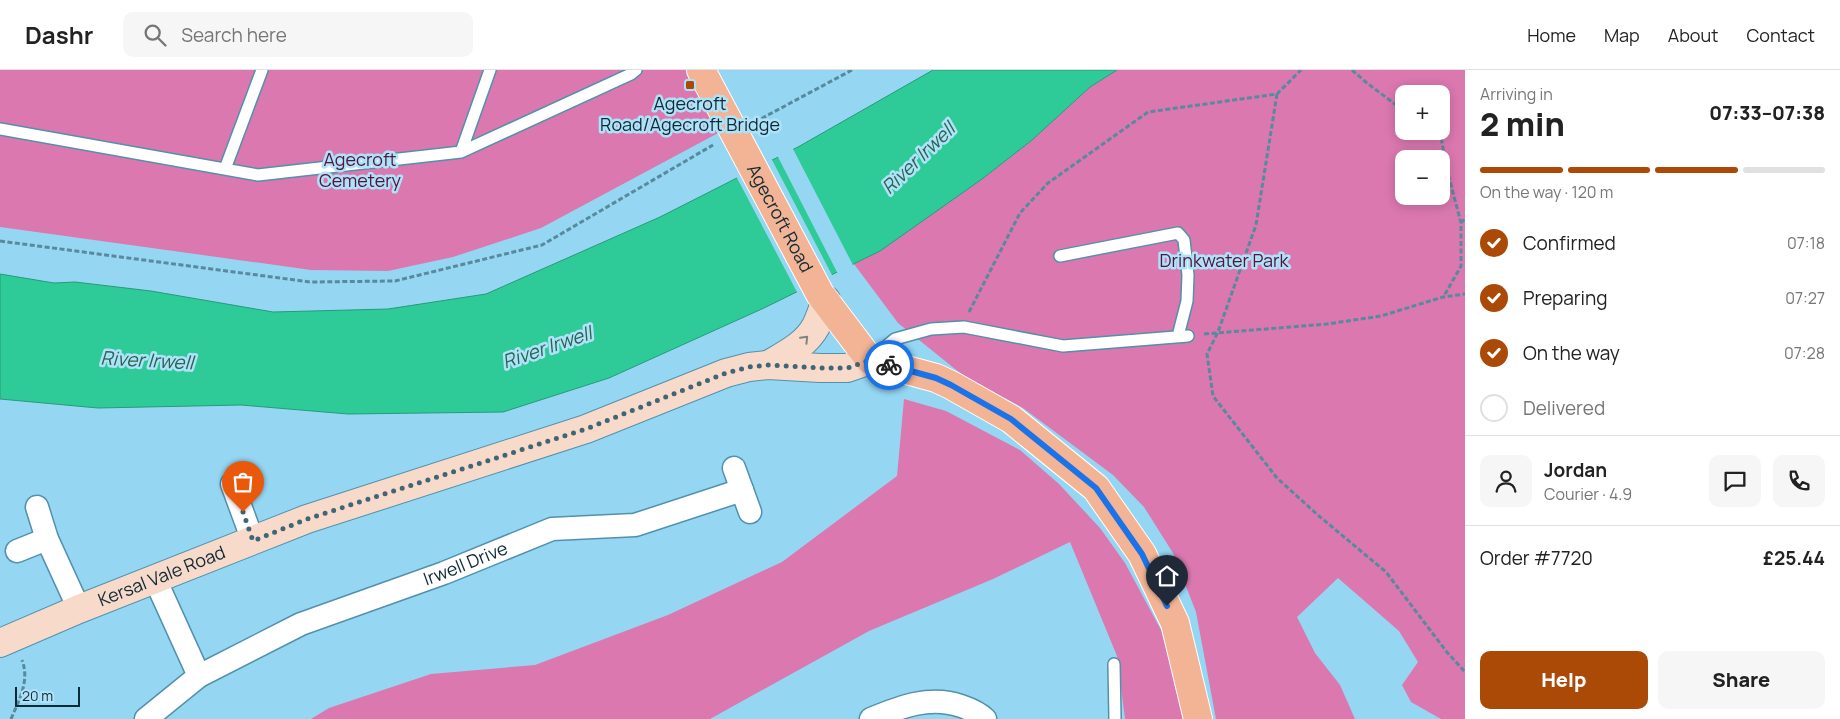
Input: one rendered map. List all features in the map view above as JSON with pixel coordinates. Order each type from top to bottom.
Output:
[{"type":"main road","name":"Agecroft Road","points":[[701,70],[820,294],[870,360]]},
{"type":"main road","points":[[870,360],[936,378],[1003,414],[1096,488],[1142,554],[1176,623],[1198,719]]},
{"type":"street","points":[[768,365],[795,349],[807,338],[815,328],[826,300]]},
{"type":"street","name":"Kersal Vale Road","points":[[7,640],[79,609],[307,519],[586,429],[726,373],[749,367],[768,365],[848,368],[870,360]]},
{"type":"street","points":[[734,468],[750,512]]},
{"type":"street","points":[[232,484],[253,541]]},
{"type":"street","name":"Irwell Drive","points":[[146,719],[199,676],[300,624],[444,573],[552,529],[635,524],[742,490]]},
{"type":"street","points":[[37,507],[48,540],[79,609]]},
{"type":"street","points":[[17,551],[48,540]]},
{"type":"street","points":[[155,579],[199,676]]},
{"type":"street","points":[[871,719],[908,705],[930,701],[957,704],[985,719]]},
{"type":"lane","points":[[225,169],[262,70]]},
{"type":"lane","points":[[461,152],[490,70]]},
{"type":"lane","points":[[0,130],[258,175],[461,152],[631,74],[636,70]]},
{"type":"lane","points":[[870,360],[895,338],[931,329],[964,327],[1063,346],[1183,336],[1188,275],[1184,240],[1178,233],[1060,256]]},
{"type":"lane","points":[[1114,664],[1115,719]]},
{"type":"path","points":[[0,240],[310,282],[395,281],[542,244],[737,139],[852,70]]},
{"type":"path","points":[[1301,70],[1277,94],[1256,225],[1218,332],[1207,354],[1213,396],[1277,478],[1386,572],[1446,651],[1465,672]]},
{"type":"path","points":[[1352,70],[1395,104]]},
{"type":"path","points":[[964,327],[969,313],[1020,213],[1048,183],[1148,112],[1277,94]]},
{"type":"path","points":[[1442,140],[1446,166],[1461,223],[1461,266],[1443,297]]},
{"type":"path","points":[[1461,223],[1465,219]]},
{"type":"path","points":[[1183,336],[1327,324],[1381,316],[1443,297],[1465,294]]},
{"type":"path","points":[[7,640],[25,668],[23,692],[11,719]]},
{"type":"green space","name":"Agecroft Cemetery","points":[[0,70],[687,70],[720,132],[541,228],[453,257],[388,271],[311,270],[0,227]]},
{"type":"green space","name":"Drinkwater Park","points":[[1117,70],[1465,70],[1465,719],[1441,719],[1411,702],[1402,685],[1418,662],[1399,631],[1338,578],[1297,617],[1315,653],[1340,685],[1355,719],[1216,719],[1196,612],[1173,553],[1144,507],[1113,475],[1023,408],[965,377],[898,323],[854,264],[880,250],[982,179],[1032,140],[1090,87]]},
{"type":"green space","points":[[904,399],[946,411],[1020,450],[1059,484],[1100,528],[1125,563],[1161,630],[1187,719],[1125,719],[1117,656],[1070,542],[993,579],[869,631],[710,719],[311,719],[329,708],[431,674],[535,665],[668,615],[782,562],[897,476]]},
{"type":"water","name":"River Irwell","points":[[933,70],[1117,70],[1090,87],[1032,140],[982,179],[880,251],[764,308],[609,378],[503,412],[348,414],[241,405],[98,408],[0,399],[0,274],[54,283],[75,282],[151,291],[273,312],[388,309],[486,294],[660,217],[798,147]]},
{"type":"pier","points":[[792,147],[854,267],[838,274],[777,155]]},
{"type":"pier","points":[[771,158],[833,277],[798,294],[736,176]]},
{"type":"way so far","points":[[243,512],[253,541],[307,519],[586,429],[726,373],[749,367],[768,365],[848,368],[870,360],[889,365]]},
{"type":"place","name":"Agecroft Road/Agecroft Bridge","points":[[690,85]]},
{"type":"route","points":[[889,365],[936,378],[1011,419],[1096,488],[1142,554],[1167,606]]}]
